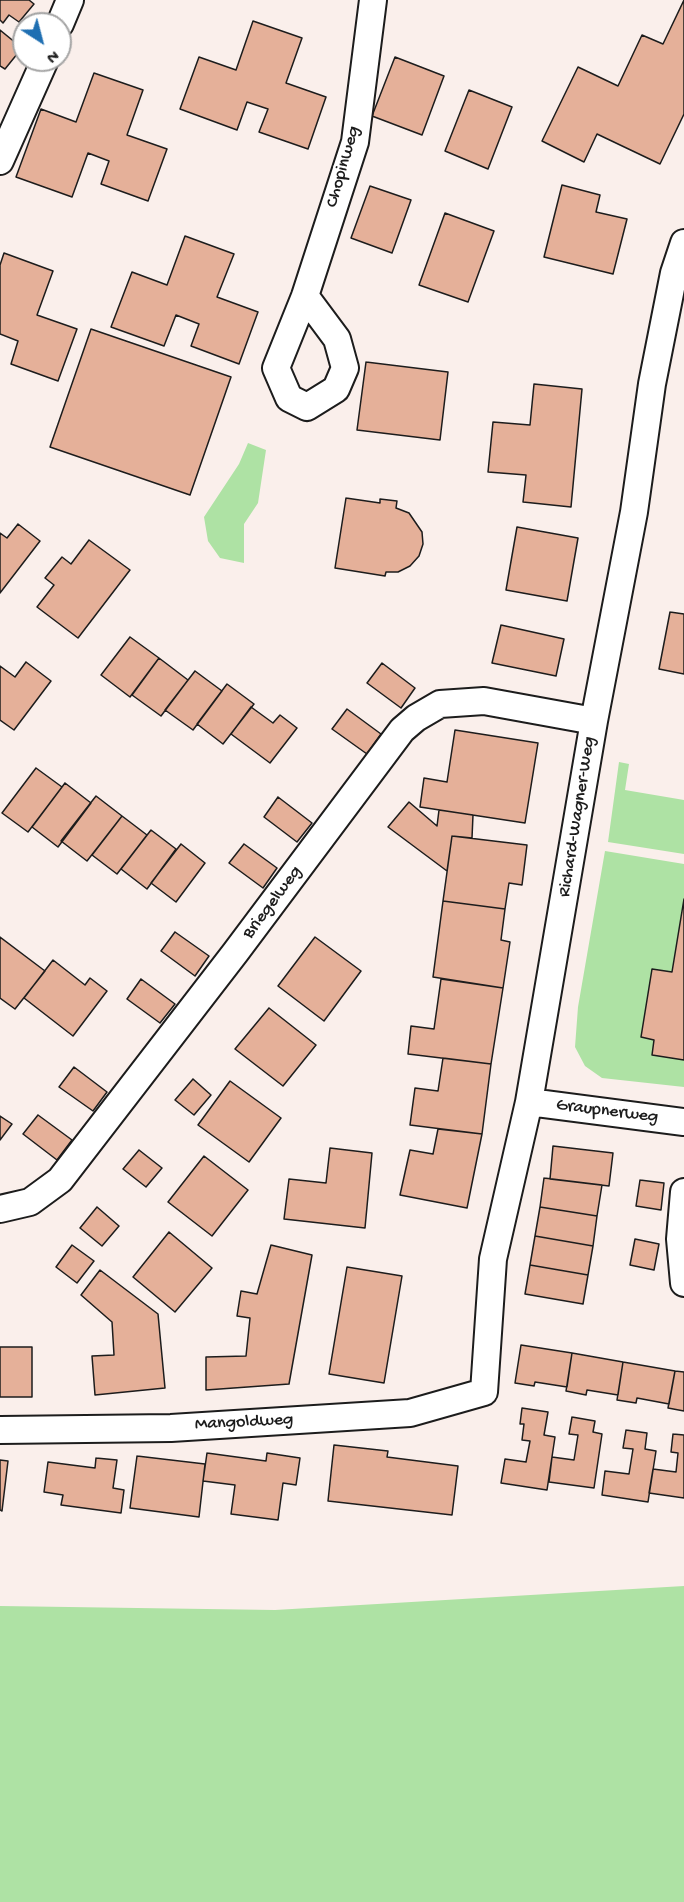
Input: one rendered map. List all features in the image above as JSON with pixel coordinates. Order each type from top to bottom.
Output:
[{"type":"street","name":"Chopinweg","points":[[305,296],[355,141],[373,0]]},
{"type":"street","points":[[0,161],[40,72]]},
{"type":"street","name":"Richard-Wagner-Weg","points":[[484,1392],[493,1259],[529,1102],[594,721],[634,512],[652,384],[674,273],[684,243]]},
{"type":"street","name":"Briegelweg","points":[[0,1209],[30,1202],[60,1180],[242,944],[402,730],[416,718],[440,704],[484,701],[594,721]]},
{"type":"street","name":"Graupnerweg","points":[[529,1102],[684,1122]]},
{"type":"street","points":[[684,1192],[680,1239],[684,1283]]},
{"type":"street","name":"Mangoldweg","points":[[0,1430],[171,1428],[410,1413],[484,1392]]},
{"type":"green space","points":[[248,443],[266,450],[258,503],[244,524],[244,563],[220,558],[208,541],[204,517],[239,464]]},
{"type":"green space","points":[[619,762],[629,764],[625,790],[684,800],[684,854],[608,842]]},
{"type":"green space","points":[[605,851],[684,864],[684,899],[672,972],[652,969],[641,1037],[654,1040],[652,1055],[684,1060],[684,1087],[602,1078],[585,1066],[575,1047],[578,1007]]},
{"type":"green space","points":[[684,1586],[684,1902],[0,1902],[0,1606],[275,1610]]},
{"type":"building","points":[[0,0],[29,0],[34,4],[27,12],[12,12],[12,17],[9,15],[3,23],[0,20]]},
{"type":"building","points":[[684,0],[684,114],[660,164],[597,134],[584,162],[542,141],[578,67],[618,86],[642,35],[663,44]]},
{"type":"building","points":[[253,21],[302,38],[286,83],[326,97],[308,149],[259,132],[268,109],[247,102],[237,130],[180,109],[199,57],[236,70]]},
{"type":"building","points":[[0,30],[12,40],[12,60],[5,69],[0,66]]},
{"type":"building","points":[[395,57],[444,76],[422,135],[372,116]]},
{"type":"building","points":[[94,73],[143,90],[127,135],[167,149],[148,201],[101,184],[109,161],[88,153],[72,197],[16,177],[41,109],[76,122]]},
{"type":"building","points":[[469,90],[512,107],[488,169],[445,151]]},
{"type":"building","points":[[562,185],[600,195],[596,212],[627,219],[613,274],[544,257]]},
{"type":"building","points":[[370,186],[411,200],[392,253],[351,238]]},
{"type":"building","points":[[445,213],[494,231],[468,302],[419,285]]},
{"type":"building","points":[[185,236],[234,254],[217,297],[258,312],[239,364],[191,346],[199,324],[176,315],[164,346],[111,327],[132,272],[167,285]]},
{"type":"building","points":[[4,253],[53,271],[37,315],[77,329],[58,381],[11,364],[18,341],[0,334],[0,265]]},
{"type":"building","points":[[91,329],[231,377],[190,495],[50,447]]},
{"type":"building","points":[[366,362],[448,372],[440,440],[357,430]]},
{"type":"building","points":[[534,384],[582,389],[571,507],[523,502],[526,475],[488,472],[493,422],[530,425]]},
{"type":"building","points":[[346,498],[380,503],[380,499],[397,501],[396,508],[409,513],[422,532],[423,544],[419,556],[410,566],[398,572],[386,572],[385,576],[335,568]]},
{"type":"building","points":[[18,524],[40,541],[0,593],[0,533],[7,538]]},
{"type":"building","points":[[517,527],[578,538],[567,601],[506,590]]},
{"type":"building","points":[[89,540],[130,570],[78,638],[37,607],[54,585],[45,578],[62,557],[71,564]]},
{"type":"building","points":[[670,612],[684,614],[684,674],[659,669]]},
{"type":"building","points":[[501,625],[564,639],[556,676],[492,663]]},
{"type":"building","points":[[130,637],[159,658],[130,697],[101,675]]},
{"type":"building","points":[[159,658],[188,680],[161,716],[132,695]]},
{"type":"building","points":[[26,662],[51,681],[14,730],[0,720],[0,666],[15,677]]},
{"type":"building","points":[[382,663],[415,688],[401,708],[367,683]]},
{"type":"building","points":[[195,671],[222,691],[193,730],[165,710]]},
{"type":"building","points":[[227,684],[254,704],[223,744],[197,724]]},
{"type":"building","points":[[251,707],[273,723],[280,715],[297,728],[270,763],[231,734]]},
{"type":"building","points":[[347,709],[381,734],[367,754],[332,729]]},
{"type":"building","points":[[455,730],[538,743],[525,823],[420,807],[424,778],[447,782]]},
{"type":"building","points":[[36,768],[62,787],[28,832],[2,813]]},
{"type":"building","points":[[65,783],[91,803],[58,847],[32,827]]},
{"type":"building","points":[[96,796],[122,816],[87,861],[61,841]]},
{"type":"building","points":[[278,797],[312,823],[297,842],[264,817]]},
{"type":"building","points":[[409,802],[437,826],[439,810],[473,815],[472,838],[452,836],[447,871],[388,827]]},
{"type":"building","points":[[122,816],[147,835],[117,874],[92,855]]},
{"type":"building","points":[[151,830],[176,849],[147,889],[121,869]]},
{"type":"building","points":[[452,836],[527,845],[522,885],[509,883],[505,909],[443,901]]},
{"type":"building","points":[[181,844],[205,863],[176,902],[151,883]]},
{"type":"building","points":[[244,844],[277,868],[263,888],[229,863]]},
{"type":"building","points":[[684,899],[684,1060],[652,1055],[654,1040],[641,1037],[652,969],[672,972]]},
{"type":"building","points":[[443,901],[505,909],[501,940],[510,942],[503,988],[433,977]]},
{"type":"building","points":[[175,932],[209,956],[195,976],[161,951]]},
{"type":"building","points":[[0,937],[45,971],[15,1009],[0,998]]},
{"type":"building","points":[[315,937],[361,971],[324,1021],[278,986]]},
{"type":"building","points":[[53,960],[85,985],[90,978],[107,991],[73,1036],[24,998]]},
{"type":"building","points":[[141,979],[175,1004],[160,1023],[127,999]]},
{"type":"building","points":[[441,979],[503,988],[491,1064],[408,1054],[411,1026],[434,1029]]},
{"type":"building","points":[[269,1008],[316,1045],[283,1086],[235,1049]]},
{"type":"building","points":[[443,1058],[491,1064],[482,1134],[410,1125],[415,1088],[438,1091]]},
{"type":"building","points":[[74,1067],[107,1092],[93,1111],[59,1087]]},
{"type":"building","points":[[193,1079],[211,1095],[194,1115],[175,1100]]},
{"type":"building","points":[[230,1081],[281,1118],[249,1162],[198,1125]]},
{"type":"building","points":[[38,1115],[72,1140],[57,1160],[23,1134]]},
{"type":"building","points":[[0,1116],[12,1124],[0,1140]]},
{"type":"building","points":[[438,1129],[482,1134],[467,1208],[400,1195],[410,1150],[433,1154]]},
{"type":"building","points":[[553,1146],[613,1153],[609,1186],[550,1179]]},
{"type":"building","points":[[330,1148],[372,1153],[365,1228],[284,1219],[289,1179],[326,1183]]},
{"type":"building","points":[[139,1150],[162,1168],[146,1187],[123,1169]]},
{"type":"building","points":[[204,1156],[248,1190],[212,1236],[168,1202]]},
{"type":"building","points":[[544,1178],[602,1185],[597,1216],[540,1207]]},
{"type":"building","points":[[640,1180],[664,1183],[661,1210],[636,1206]]},
{"type":"building","points":[[97,1207],[119,1226],[102,1246],[80,1228]]},
{"type":"building","points":[[540,1207],[597,1216],[593,1246],[535,1236]]},
{"type":"building","points":[[169,1232],[212,1268],[175,1312],[133,1277]]},
{"type":"building","points":[[535,1236],[593,1246],[588,1275],[530,1265]]},
{"type":"building","points":[[635,1239],[659,1244],[654,1270],[630,1265]]},
{"type":"building","points":[[72,1245],[94,1261],[77,1283],[56,1267]]},
{"type":"building","points":[[271,1245],[312,1255],[289,1384],[206,1390],[206,1357],[246,1356],[250,1318],[237,1316],[241,1291],[257,1294]]},
{"type":"building","points":[[530,1265],[588,1275],[583,1304],[525,1294]]},
{"type":"building","points":[[347,1267],[402,1276],[384,1383],[329,1374]]},
{"type":"building","points":[[100,1270],[158,1314],[165,1388],[95,1395],[92,1356],[114,1355],[112,1322],[81,1295]]},
{"type":"building","points":[[521,1345],[572,1353],[567,1387],[535,1382],[534,1386],[515,1383]]},
{"type":"building","points":[[0,1347],[32,1347],[32,1397],[0,1397]]},
{"type":"building","points":[[572,1353],[623,1362],[618,1395],[587,1390],[586,1395],[566,1391]]},
{"type":"building","points":[[623,1362],[675,1371],[669,1404],[637,1398],[636,1403],[617,1400]]},
{"type":"building","points":[[675,1371],[684,1372],[684,1411],[668,1408]]},
{"type":"building","points":[[522,1408],[548,1412],[544,1435],[555,1437],[547,1490],[501,1483],[505,1459],[526,1462],[530,1441],[522,1440],[524,1424],[520,1424]]},
{"type":"building","points":[[572,1417],[595,1421],[593,1432],[602,1434],[594,1488],[549,1482],[552,1457],[574,1460],[578,1435],[569,1434]]},
{"type":"building","points":[[626,1430],[647,1433],[645,1449],[656,1451],[648,1502],[602,1495],[605,1471],[629,1474],[633,1449],[623,1448]]},
{"type":"building","points":[[673,1434],[684,1435],[684,1498],[649,1493],[653,1469],[676,1472],[678,1453],[671,1452]]},
{"type":"building","points":[[334,1445],[388,1451],[387,1457],[458,1466],[452,1515],[328,1501]]},
{"type":"building","points":[[207,1453],[266,1461],[267,1453],[300,1458],[296,1485],[283,1483],[278,1520],[231,1514],[235,1485],[203,1481]]},
{"type":"building","points":[[137,1456],[205,1464],[199,1517],[130,1508]]},
{"type":"building","points":[[96,1458],[117,1460],[113,1488],[124,1490],[121,1513],[61,1505],[63,1495],[44,1492],[48,1462],[95,1468]]},
{"type":"building","points":[[0,1460],[8,1461],[2,1511],[0,1510]]}]
